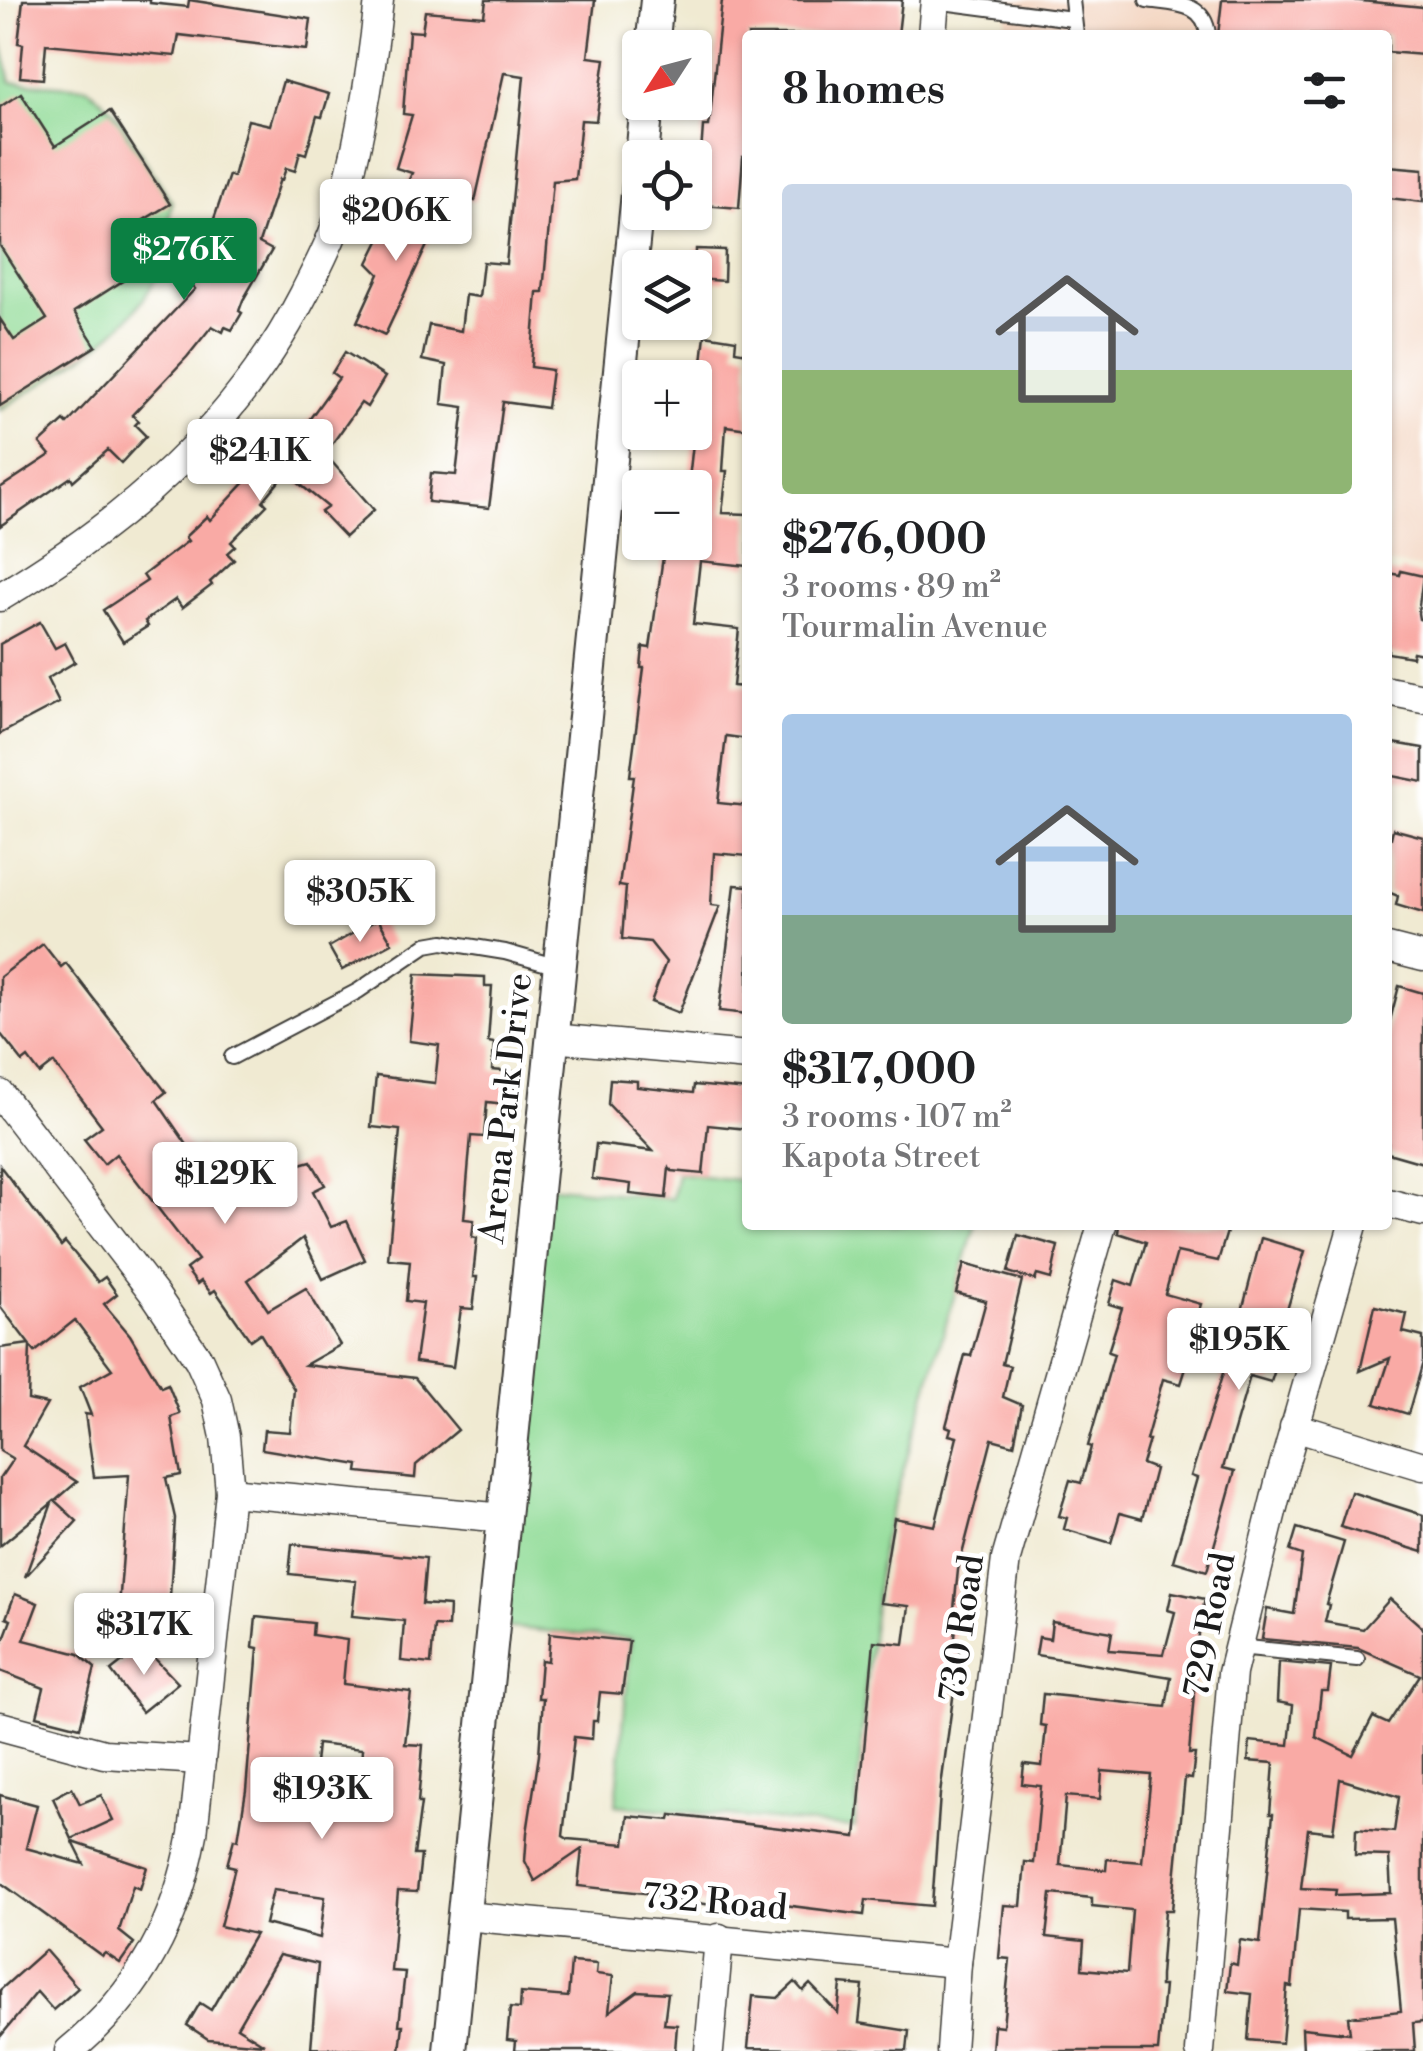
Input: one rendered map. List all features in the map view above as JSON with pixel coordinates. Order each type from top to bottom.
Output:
[{"type":"street","points":[[0,596],[111,524],[150,490],[224,414],[260,372],[282,338],[335,228],[370,77],[379,0]]},
{"type":"street","points":[[654,30],[657,0]]},
{"type":"street","points":[[932,30],[935,0]]},
{"type":"street","name":"Arena Park Drive","points":[[450,2051],[634,230]]},
{"type":"street","points":[[1392,692],[1423,698]]},
{"type":"street","points":[[1392,949],[1423,957]]},
{"type":"street","points":[[552,1038],[742,1055]]},
{"type":"street","points":[[0,1094],[156,1294],[199,1360],[221,1419],[230,1492],[194,1834],[184,1882],[154,1952],[129,1989],[95,2030],[69,2051]]},
{"type":"street","points":[[1392,1204],[1423,1212]]},
{"type":"street","name":"730 Road","points":[[951,2051],[957,1963],[1006,1559],[1101,1230]]},
{"type":"street","name":"729 Road","points":[[1200,2051],[1232,1672],[1294,1427],[1352,1230]]},
{"type":"street","points":[[1294,1427],[1423,1466]]},
{"type":"street","points":[[230,1492],[504,1518]]},
{"type":"street","points":[[0,1726],[104,1754],[201,1760]]},
{"type":"street","name":"732 Road","points":[[465,1916],[957,1963]]},
{"type":"street","points":[[709,2051],[719,1938]]},
{"type":"lane","points":[[935,0],[1072,19]]},
{"type":"lane","points":[[1072,0],[1075,30]]},
{"type":"lane","points":[[1147,0],[1194,8],[1204,17],[1207,30]]},
{"type":"lane","points":[[232,1057],[358,991],[426,944],[476,946],[559,967]]},
{"type":"lane","points":[[1238,1648],[1356,1659]]},
{"type":"shaded area","points":[[1008,0],[1423,0],[1423,569],[1392,564],[1392,30],[1006,29]]},
{"type":"green space","points":[[0,36],[11,82],[87,87],[112,109],[172,202],[161,261],[142,301],[107,338],[0,410]]},
{"type":"green space","points":[[677,1173],[742,1180],[742,1230],[974,1230],[882,1543],[855,1828],[616,1805],[631,1639],[492,1626],[537,1185],[672,1199]]},
{"type":"building","points":[[23,0],[150,0],[188,7],[189,0],[311,19],[307,50],[179,35],[175,56],[46,44],[43,79],[20,77],[23,44],[18,43]]},
{"type":"building","points":[[486,0],[595,0],[588,57],[605,59],[596,121],[581,120],[575,179],[553,181],[543,292],[537,292],[531,367],[552,370],[547,408],[503,402],[489,508],[428,502],[431,473],[456,475],[464,407],[442,404],[446,365],[422,360],[429,325],[461,331],[465,295],[479,297],[483,262],[506,264],[524,76],[504,73],[475,201],[406,186],[412,173],[396,168],[412,115],[403,114],[409,31],[422,32],[425,11],[484,16]]},
{"type":"building","points":[[722,0],[902,0],[899,30],[742,30],[739,208],[712,206],[712,140],[702,140],[703,126],[709,126],[712,120]]},
{"type":"building","points":[[1222,0],[1351,0],[1423,7],[1423,55],[1392,52],[1392,30],[1219,30]]},
{"type":"building","points":[[283,81],[329,94],[322,117],[317,116],[306,154],[300,152],[295,171],[286,168],[280,179],[259,243],[272,250],[243,300],[239,311],[242,313],[232,330],[225,327],[223,332],[212,326],[132,415],[139,421],[135,425],[146,436],[121,463],[108,450],[73,481],[71,477],[0,526],[0,488],[50,455],[40,443],[64,421],[67,424],[195,289],[182,274],[214,219],[229,175],[233,177],[248,120],[270,125]]},
{"type":"building","points":[[21,93],[55,146],[110,111],[170,204],[124,232],[146,266],[74,312],[96,346],[0,406],[0,319],[14,340],[47,319],[0,246],[0,107]]},
{"type":"building","points":[[1392,166],[1423,169],[1423,202],[1392,198]]},
{"type":"building","points":[[399,201],[438,222],[385,335],[357,322],[379,274],[368,263]]},
{"type":"building","points":[[696,249],[725,250],[724,281],[712,280],[712,250]]},
{"type":"building","points":[[712,336],[736,340],[735,351],[742,352],[742,428],[726,426],[723,471],[727,471],[722,513],[742,514],[742,565],[700,561],[693,624],[739,629],[733,686],[742,687],[742,738],[726,736],[718,803],[742,805],[742,855],[714,853],[711,905],[720,906],[679,1013],[651,1002],[666,962],[650,942],[622,939],[626,887],[619,886],[634,776],[630,776],[644,668],[643,647],[650,648],[663,560],[712,560],[712,470],[690,470],[692,450],[712,450],[712,360],[702,360],[704,340],[712,340]]},
{"type":"building","points":[[345,352],[385,377],[367,407],[361,403],[325,454],[374,510],[345,537],[321,512],[328,507],[286,473],[263,501],[267,505],[231,542],[235,546],[227,553],[234,560],[210,582],[212,585],[182,608],[176,599],[145,621],[148,626],[123,642],[103,610],[147,581],[143,575],[188,541],[185,537],[207,516],[210,520],[275,450],[283,456],[339,378],[332,373]]},
{"type":"building","points":[[1401,571],[1423,576],[1418,613],[1423,620],[1423,654],[1413,652],[1412,657],[1392,654],[1392,574],[1400,575]]},
{"type":"building","points":[[40,622],[55,648],[65,643],[75,662],[47,679],[59,703],[0,734],[0,644]]},
{"type":"building","points":[[1392,743],[1423,748],[1423,782],[1392,776]]},
{"type":"building","points":[[1393,829],[1423,837],[1423,913],[1396,905],[1398,896],[1392,894]]},
{"type":"building","points":[[735,885],[742,886],[742,1013],[719,1011]]},
{"type":"building","points":[[378,919],[392,943],[342,970],[329,947]]},
{"type":"building","points":[[43,944],[61,967],[66,963],[166,1092],[156,1100],[192,1152],[200,1147],[214,1166],[219,1162],[243,1193],[266,1174],[311,1161],[325,1185],[313,1191],[331,1227],[347,1221],[365,1260],[323,1279],[303,1238],[248,1280],[268,1310],[306,1288],[340,1345],[305,1365],[415,1378],[458,1430],[416,1465],[415,1478],[358,1472],[359,1465],[262,1449],[264,1430],[290,1432],[294,1389],[260,1333],[250,1340],[215,1290],[211,1293],[201,1281],[197,1284],[186,1269],[198,1260],[116,1154],[104,1164],[84,1139],[102,1126],[54,1063],[40,1074],[28,1058],[23,1062],[0,1033],[0,977]]},
{"type":"building","points":[[416,974],[485,977],[485,986],[492,986],[488,1042],[494,1043],[492,1070],[515,1072],[514,1105],[487,1102],[484,1137],[471,1136],[464,1219],[474,1220],[472,1237],[477,1238],[473,1277],[477,1277],[473,1309],[461,1308],[453,1367],[415,1362],[423,1303],[406,1301],[410,1261],[388,1259],[400,1130],[371,1127],[376,1076],[435,1083],[439,1045],[409,1041]]},
{"type":"building","points":[[1399,986],[1423,993],[1423,1163],[1392,1154],[1392,1013]]},
{"type":"building","points":[[610,1079],[637,1081],[637,1087],[693,1093],[694,1085],[742,1089],[742,1128],[708,1125],[703,1174],[669,1168],[666,1198],[630,1194],[631,1184],[592,1179],[596,1144],[653,1151],[608,1104]]},
{"type":"building","points":[[0,1166],[61,1246],[65,1242],[98,1282],[105,1277],[117,1294],[104,1304],[130,1335],[161,1387],[168,1384],[180,1414],[171,1417],[181,1475],[166,1478],[175,1518],[169,1612],[119,1607],[129,1475],[94,1477],[85,1414],[91,1415],[80,1387],[112,1369],[75,1320],[35,1352],[30,1346],[28,1400],[47,1404],[23,1446],[77,1482],[55,1501],[77,1521],[25,1577],[52,1503],[0,1546],[0,1478],[13,1459],[0,1451],[0,1348],[29,1344],[0,1306]]},
{"type":"building","points":[[1227,1230],[1218,1261],[1177,1252],[1165,1294],[1201,1304],[1181,1384],[1163,1379],[1146,1440],[1142,1464],[1155,1469],[1142,1519],[1120,1513],[1111,1543],[1064,1529],[1067,1518],[1059,1516],[1070,1480],[1081,1483],[1114,1354],[1108,1352],[1122,1308],[1109,1304],[1116,1280],[1133,1286],[1146,1242],[1118,1233]]},
{"type":"building","points":[[1018,1235],[1058,1246],[1051,1279],[1037,1275],[1035,1280],[1008,1272]]},
{"type":"building","points":[[1261,1238],[1305,1251],[1287,1310],[1294,1312],[1271,1382],[1250,1376],[1223,1468],[1235,1471],[1207,1571],[1173,1561],[1197,1478],[1191,1476]]},
{"type":"building","points":[[964,1264],[1022,1280],[1002,1364],[1010,1366],[1003,1397],[1022,1405],[1014,1445],[992,1439],[958,1570],[952,1628],[956,1628],[954,1645],[960,1646],[940,1794],[932,1906],[866,1900],[864,1915],[783,1905],[783,1909],[734,1904],[734,1908],[578,1886],[582,1849],[535,1881],[525,1861],[539,1755],[541,1660],[548,1661],[550,1633],[629,1641],[622,1694],[600,1692],[592,1739],[574,1737],[563,1836],[625,1844],[628,1816],[670,1820],[671,1815],[856,1837],[874,1641],[904,1644],[909,1606],[880,1603],[894,1518],[935,1526],[957,1437],[949,1435],[951,1428],[946,1426],[965,1355],[971,1356],[986,1301],[956,1293]]},
{"type":"building","points":[[1375,1306],[1407,1314],[1403,1332],[1423,1337],[1423,1362],[1408,1414],[1375,1404],[1390,1358],[1360,1371]]},
{"type":"building","points":[[1351,1492],[1423,1515],[1423,1552],[1340,1527]]},
{"type":"building","points":[[1297,1528],[1344,1542],[1326,1604],[1329,1605],[1325,1622],[1363,1629],[1390,1599],[1423,1628],[1423,2022],[1413,2023],[1415,2051],[1303,2051],[1302,2028],[1350,2033],[1348,2017],[1401,2011],[1392,1918],[1345,1919],[1345,1912],[1299,1909],[1282,2043],[1248,2040],[1252,1994],[1227,1991],[1230,1963],[1237,1965],[1240,1940],[1260,1943],[1274,1763],[1248,1761],[1250,1741],[1289,1745],[1293,1705],[1277,1702],[1279,1662],[1331,1667],[1328,1691],[1321,1691],[1316,1737],[1353,1755],[1373,1717],[1388,1724],[1420,1675],[1358,1648],[1262,1639],[1267,1609],[1294,1614],[1302,1555],[1290,1551]],"holes":[[[1340,1779],[1399,1797],[1394,1832],[1356,1829],[1355,1855],[1389,1856],[1391,1893],[1335,1895],[1336,1890],[1301,1888],[1308,1829],[1333,1832]]]},
{"type":"building","points":[[292,1544],[426,1558],[422,1604],[449,1606],[448,1627],[434,1626],[431,1664],[401,1661],[404,1621],[352,1616],[356,1581],[289,1574]]},
{"type":"building","points":[[1172,1592],[1205,1599],[1189,1754],[1195,1754],[1192,1779],[1185,1778],[1172,1910],[1165,1910],[1158,2051],[992,2051],[994,2025],[1003,2026],[1010,1959],[999,1958],[1004,1905],[1021,1906],[1025,1862],[1034,1863],[1041,1786],[1022,1784],[1024,1764],[1042,1766],[1046,1726],[1040,1725],[1043,1694],[1166,1707],[1171,1677],[1036,1655],[1039,1637],[1050,1639],[1052,1622],[1112,1632],[1109,1650],[1164,1654],[1175,1612],[1168,1610]],"holes":[[[1102,1771],[1151,1775],[1142,1862],[1107,1859],[1106,1870],[1060,1865],[1066,1796],[1100,1799]],[[1051,1894],[1092,1898],[1092,1906],[1132,1910],[1127,1973],[1082,1969],[1084,1941],[1046,1937]]]},
{"type":"building","points":[[15,1594],[38,1603],[24,1640],[79,1654],[95,1668],[80,1727],[37,1716],[44,1688],[0,1671],[0,1649],[11,1620],[6,1618]]},
{"type":"building","points":[[256,1617],[313,1623],[312,1635],[347,1640],[343,1684],[411,1692],[405,1744],[423,1745],[414,1855],[421,1855],[417,1892],[398,1891],[391,1971],[405,1972],[400,2051],[311,2048],[318,1964],[279,1955],[237,2027],[264,2044],[208,2039],[187,2025],[200,2003],[211,2010],[255,1934],[220,1926],[235,1867],[227,1865],[234,1839],[238,1840],[246,1790],[258,1648],[253,1647]],"holes":[[[317,1744],[362,1749],[360,1787],[313,1783]],[[273,1890],[325,1897],[320,1938],[265,1924]]]},
{"type":"building","points":[[143,1646],[178,1683],[142,1712],[111,1671]]},
{"type":"building","points":[[72,1788],[80,1804],[101,1795],[113,1820],[72,1839],[53,1798]]},
{"type":"building","points":[[0,1795],[37,1805],[26,1848],[84,1864],[73,1842],[147,1867],[140,1889],[133,1886],[119,1931],[134,1943],[120,1963],[105,1953],[102,1956],[0,1882]]},
{"type":"building","points":[[45,1950],[78,1988],[53,2010],[37,1992],[0,2037],[0,1990]]},
{"type":"building","points":[[571,1962],[597,1964],[596,1974],[613,1976],[609,2012],[638,1991],[668,1993],[664,2024],[677,2025],[675,2051],[515,2051],[516,2041],[507,2040],[510,2008],[520,2009],[521,1993],[568,1997]]},
{"type":"building","points":[[795,1982],[803,1991],[810,1984],[838,2013],[841,1984],[863,1986],[859,2023],[909,2031],[907,2051],[748,2048],[753,1996],[778,1998]]}]
